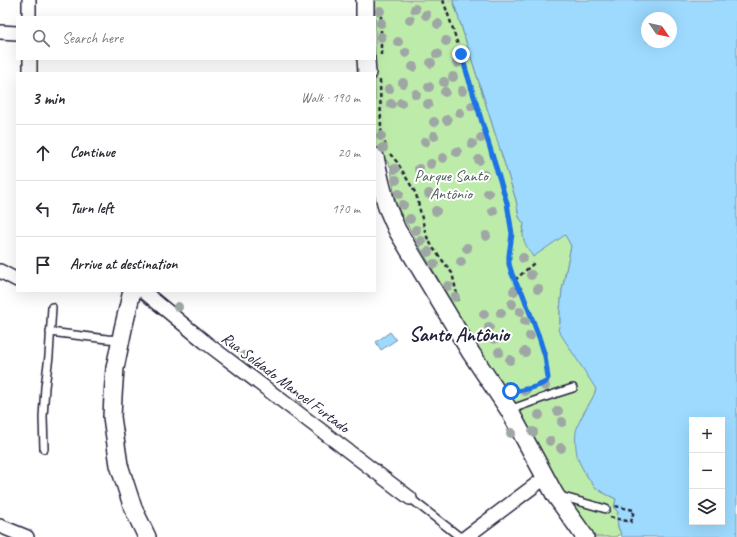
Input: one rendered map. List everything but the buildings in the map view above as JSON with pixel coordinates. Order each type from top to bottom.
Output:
[{"type":"street","points":[[29,0],[29,16]]},
{"type":"street","points":[[365,0],[373,15]]},
{"type":"street","points":[[0,32],[16,33]]},
{"type":"street","points":[[30,60],[30,72]]},
{"type":"street","points":[[373,60],[374,72]]},
{"type":"street","points":[[376,162],[387,206],[398,230],[471,353],[509,410],[555,494],[585,537]]},
{"type":"street","points":[[0,271],[16,279]]},
{"type":"street","points":[[132,292],[115,368],[112,417],[119,465],[133,508],[147,537]]},
{"type":"street","name":"Rua Soldado Manoel Furtado","points":[[144,292],[205,342],[410,498]]},
{"type":"street","points":[[466,537],[546,477]]},
{"type":"street","points":[[0,526],[26,537]]},
{"type":"lane","points":[[44,449],[45,387],[49,356],[52,307]]},
{"type":"lane","points":[[50,332],[121,340]]},
{"type":"lane","points":[[509,410],[573,388]]},
{"type":"lane","points":[[555,494],[607,510]]},
{"type":"lane","points":[[410,498],[460,537]]},
{"type":"path","points":[[443,0],[507,203],[512,234],[509,264],[514,280],[522,292],[536,326],[545,356],[548,378],[546,382],[524,390],[511,391]]},
{"type":"path","points":[[376,91],[381,130],[387,151],[397,162],[416,194],[426,235],[433,248],[452,273],[461,307]]},
{"type":"path","points":[[514,280],[534,263]]},
{"type":"path","points":[[607,510],[634,510],[631,522],[607,510]]},
{"type":"green space","name":"Parque Santo Antônio","points":[[374,0],[453,0],[516,200],[519,217],[524,224],[522,233],[566,234],[571,246],[562,290],[560,323],[596,389],[594,396],[583,414],[578,459],[594,486],[616,499],[614,508],[618,512],[618,527],[621,534],[615,537],[594,537],[550,477],[455,319],[453,305],[400,212],[395,201],[391,168],[387,161],[378,152],[376,147],[376,72],[374,60],[376,60],[376,16],[374,16]]},
{"type":"water","points":[[453,0],[737,0],[737,537],[622,537],[617,519],[618,512],[614,508],[616,499],[601,492],[594,486],[578,459],[575,439],[576,431],[596,389],[558,330],[560,323],[562,290],[571,246],[565,235],[533,257],[524,242],[524,224],[519,217],[516,200]]},
{"type":"water","points":[[390,332],[396,340],[381,350],[376,342]]},
{"type":"district","name":"Santo Antônio","points":[[459,334]]},
{"type":"route","points":[[461,54],[507,203],[512,234],[509,264],[512,274],[522,292],[534,320],[545,356],[548,378],[546,382],[524,390],[511,391]]}]
